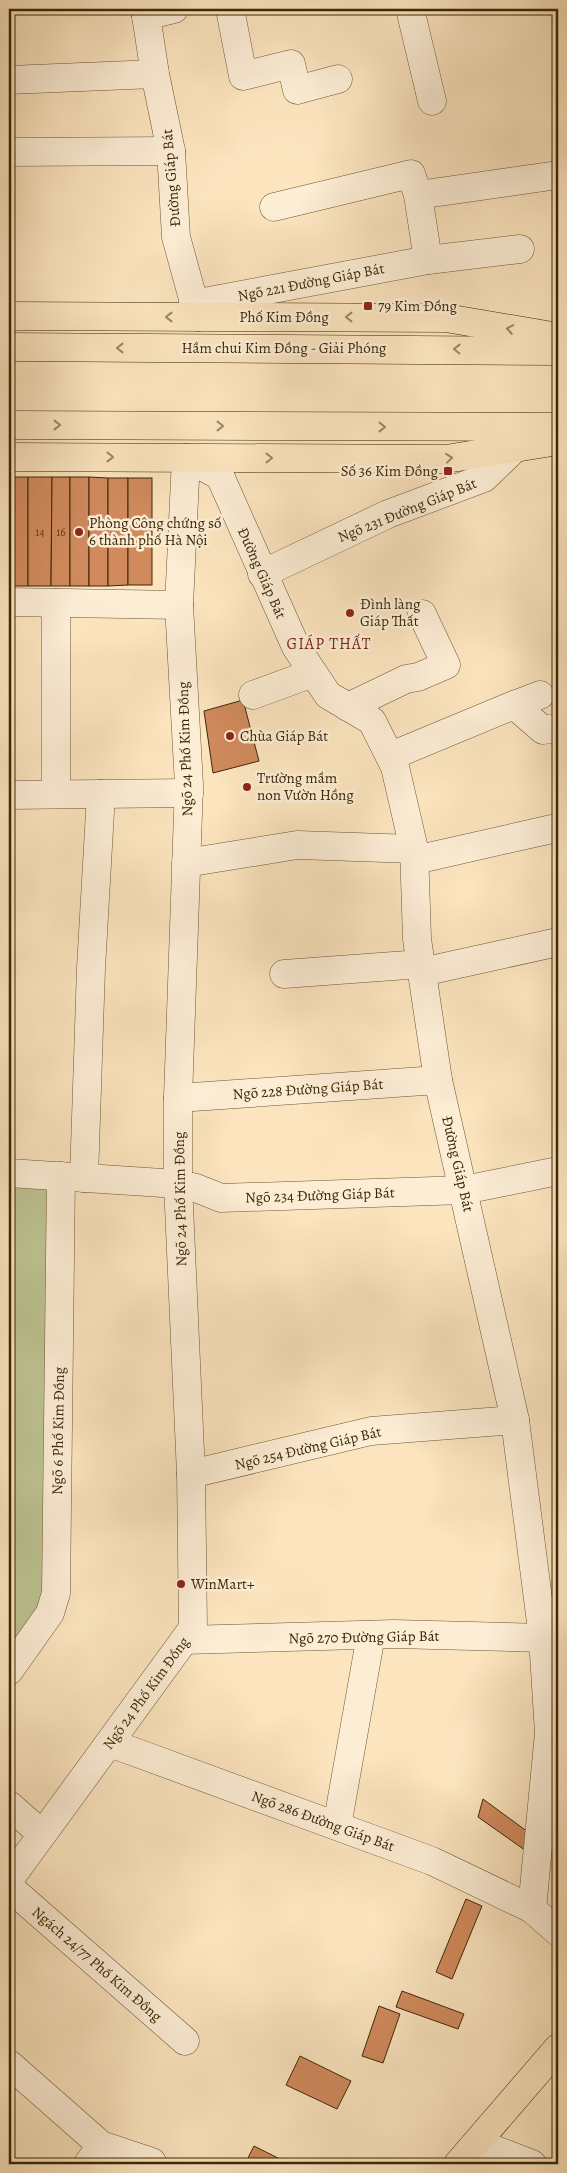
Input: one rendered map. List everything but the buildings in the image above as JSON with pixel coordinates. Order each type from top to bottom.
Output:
[{"type":"main road","name":"Phố Kim Đồng","points":[[9,316],[195,311],[446,318],[558,337]]},
{"type":"main road","name":"Hầm chui Kim Đồng - Giải Phóng","points":[[9,347],[558,351]]},
{"type":"main road","points":[[9,425],[558,427]]},
{"type":"main road","points":[[9,457],[446,459],[558,441]]},
{"type":"main road","points":[[458,2164],[558,2048]]},
{"type":"street","points":[[146,13],[174,9]]},
{"type":"street","points":[[230,9],[244,76],[291,64],[296,90],[338,79]]},
{"type":"street","points":[[410,9],[432,101]]},
{"type":"street","name":"Đường Giáp Bát","points":[[146,13],[155,74],[171,151],[176,237],[195,311]]},
{"type":"street","points":[[9,80],[155,74]]},
{"type":"street","points":[[9,152],[171,151]]},
{"type":"street","points":[[274,207],[411,174],[418,194],[428,260]]},
{"type":"street","points":[[418,194],[558,176]]},
{"type":"street","name":"Ngõ 221 Đường Giáp Bát","points":[[195,311],[428,260],[520,250]]},
{"type":"street","name":"Ngõ 231 Đường Giáp Bát","points":[[262,574],[388,514],[484,478],[516,447]]},
{"type":"street","name":"Đường Giáp Bát","points":[[186,458],[220,476],[296,647],[328,695],[372,721],[391,756],[414,854],[417,939],[438,1080],[515,1420],[554,1727],[532,1909]]},
{"type":"street","name":"Ngõ 24 Phố Kim Đồng","points":[[9,1880],[193,1628],[191,1474],[178,1184],[178,1098],[188,793],[179,605],[186,458]]},
{"type":"street","points":[[9,602],[179,605]]},
{"type":"street","points":[[56,603],[56,794]]},
{"type":"street","points":[[348,707],[406,679],[418,677],[446,665],[422,614]]},
{"type":"street","points":[[252,695],[313,673]]},
{"type":"street","points":[[391,756],[540,695]]},
{"type":"street","points":[[514,705],[543,730],[558,728]]},
{"type":"street","points":[[9,795],[188,793]]},
{"type":"street","name":"Ngõ 6 Phố Kim Đồng","points":[[9,1671],[50,1613],[56,1593],[73,1177],[90,968],[101,794]]},
{"type":"street","points":[[186,863],[296,845],[414,854],[552,829]]},
{"type":"street","points":[[284,974],[422,968],[558,942]]},
{"type":"street","name":"Ngõ 228 Đường Giáp Bát","points":[[178,1098],[438,1080]]},
{"type":"street","name":"Ngõ 234 Đường Giáp Bát","points":[[178,1184],[196,1188],[220,1198],[464,1190],[558,1171]]},
{"type":"street","points":[[9,1173],[178,1184]]},
{"type":"street","name":"Ngõ 254 Đường Giáp Bát","points":[[191,1474],[371,1431],[515,1420]]},
{"type":"street","points":[[337,1826],[371,1636]]},
{"type":"street","name":"Ngõ 270 Đường Giáp Bát","points":[[185,1640],[371,1636],[543,1638]]},
{"type":"street","name":"Ngõ 286 Đường Giáp Bát","points":[[110,1743],[432,1861],[532,1909]]},
{"type":"street","points":[[9,1805],[42,1834]]},
{"type":"street","name":"Ngách 24/77 Phố Kim Đồng","points":[[9,1887],[185,2041]]},
{"type":"street","points":[[532,1909],[558,1932]]},
{"type":"street","points":[[13,2076],[94,2155],[152,2162]]},
{"type":"street","points":[[477,2143],[532,2164]]},
{"type":"green space","points":[[9,1182],[53,1185],[47,1595],[9,1655]]},
{"type":"place","name":"79 Kim Đồng","points":[[368,306]]},
{"type":"place","name":"Số 36 Kim Đồng","points":[[448,471]]},
{"type":"place","name":"Phòng Công chứng số 6 thành phố Hà Nội","points":[[79,532]]},
{"type":"place","name":"Đình làng Giáp Thất","points":[[350,613]]},
{"type":"place","name":"Chùa Giáp Bát","points":[[230,736]]},
{"type":"place","name":"Trường mầm non Vườn Hồng","points":[[247,787]]},
{"type":"place","name":"WinMart+","points":[[181,1584]]},
{"type":"district","name":"GIÁP THẤT","points":[[329,644]]}]
